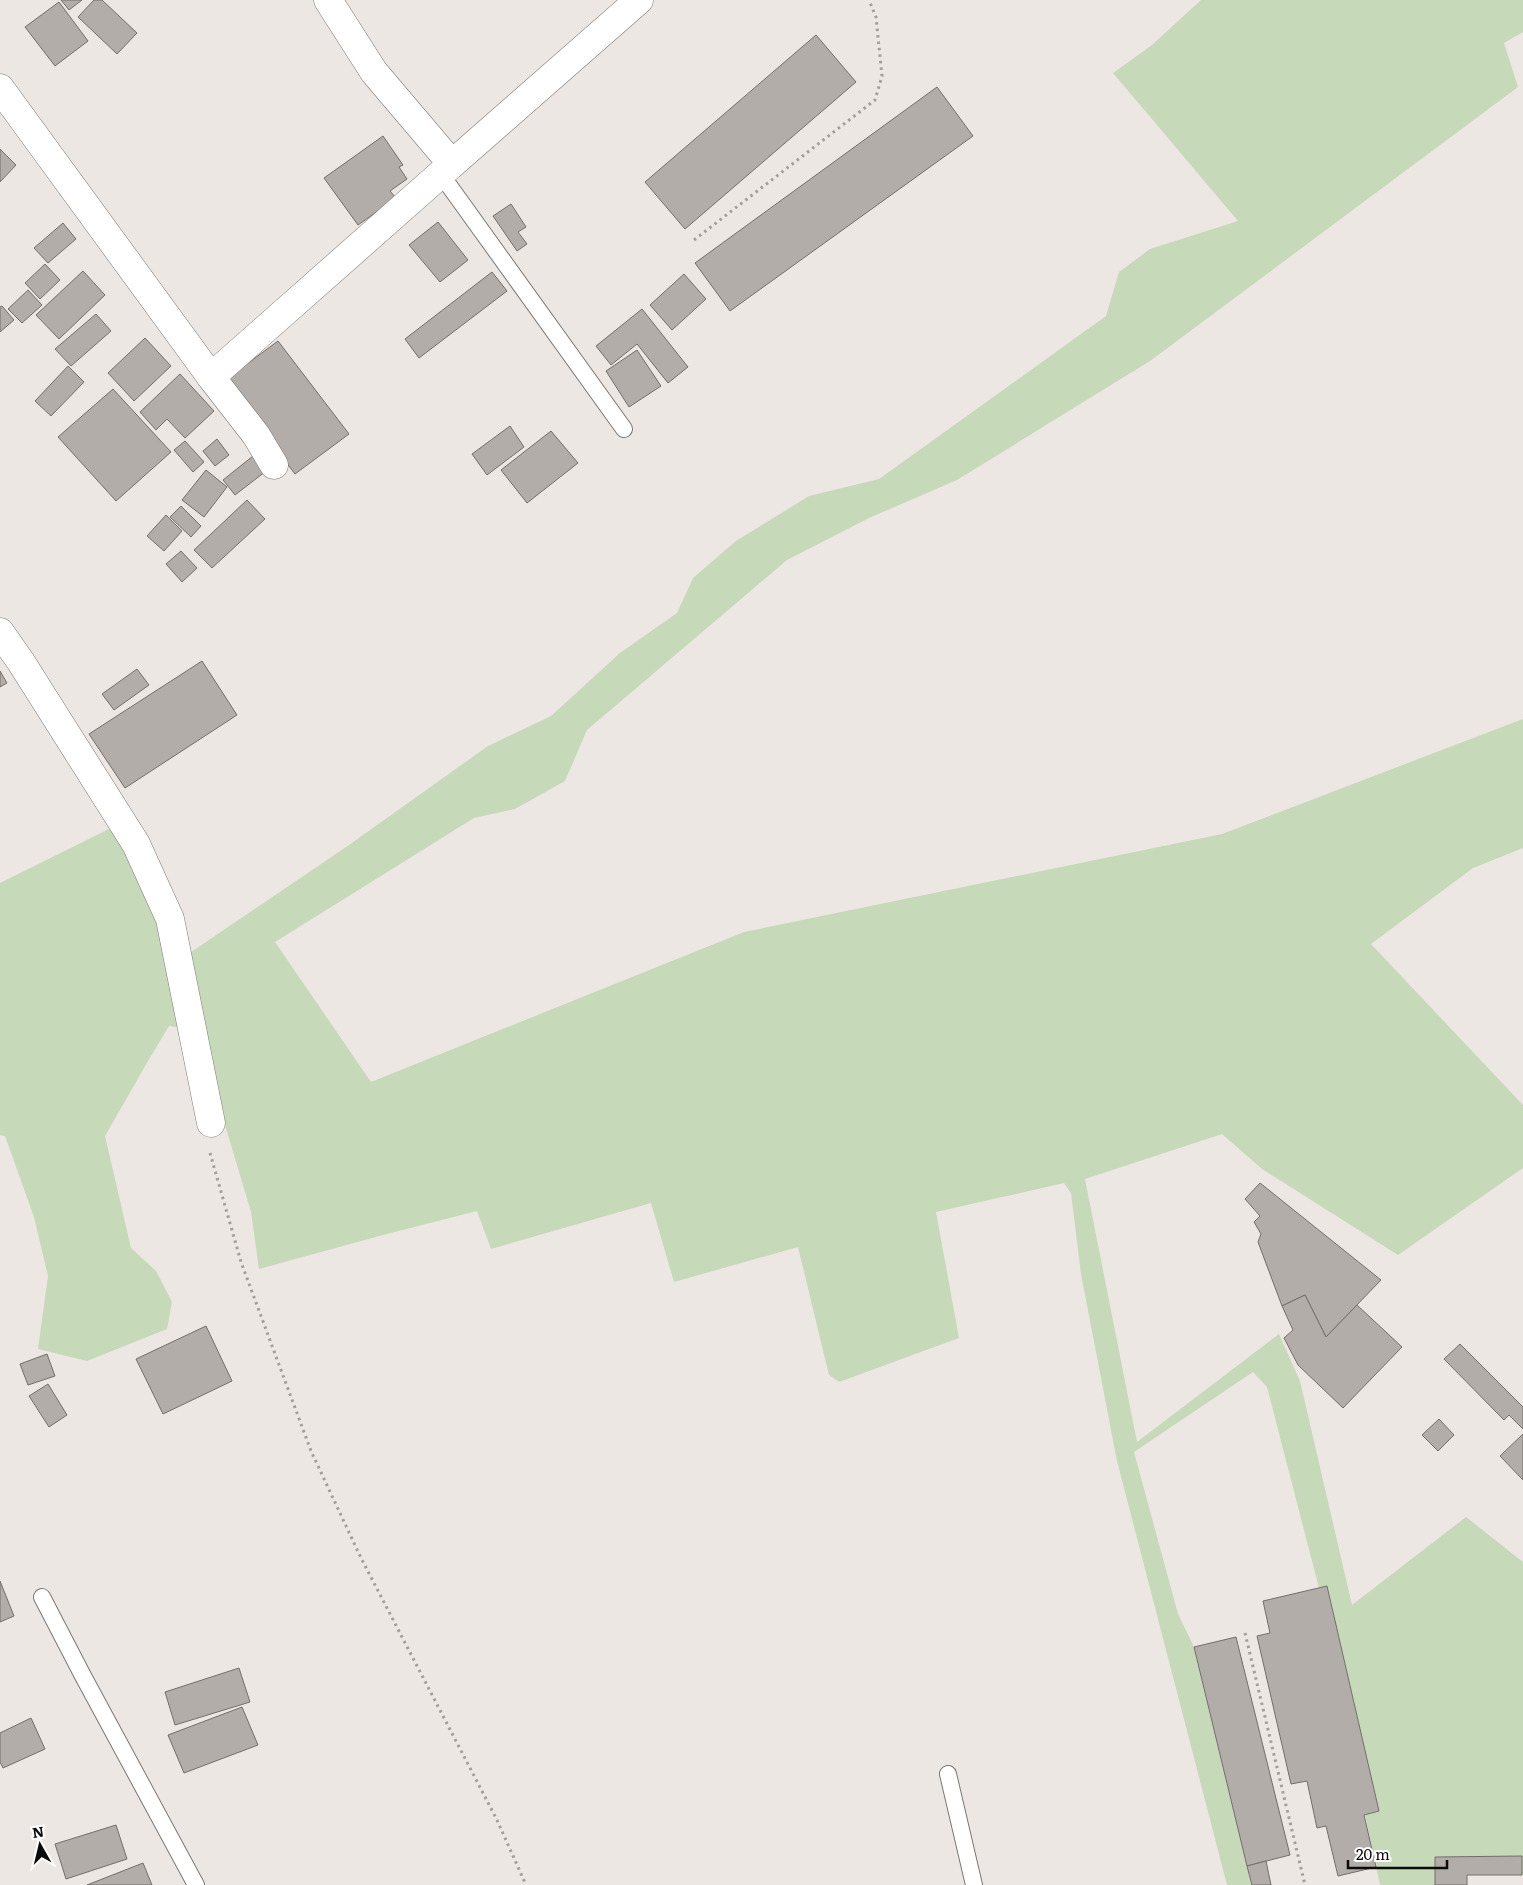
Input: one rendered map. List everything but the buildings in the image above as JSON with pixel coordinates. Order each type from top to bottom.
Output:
[{"type":"street","points":[[328,0],[374,72],[446,169]]},
{"type":"street","points":[[211,377],[639,0]]},
{"type":"street","points":[[0,88],[211,377],[256,435],[274,464]]},
{"type":"street","points":[[0,632],[136,844],[170,919],[211,1123]]},
{"type":"lane","points":[[446,169],[624,429]]},
{"type":"lane","points":[[42,1597],[196,1885]]},
{"type":"lane","points":[[948,1774],[974,1885]]},
{"type":"path","points":[[694,240],[875,100],[882,76],[876,17],[869,0]]},
{"type":"path","points":[[209,1150],[241,1262],[311,1451],[361,1558],[497,1820],[526,1885]]},
{"type":"path","points":[[1245,1633],[1305,1885]]},
{"type":"green space","points":[[1201,0],[1523,0],[1523,32],[1504,43],[1518,87],[1150,361],[957,480],[869,518],[787,560],[587,730],[565,781],[515,809],[474,818],[275,942],[371,1082],[744,932],[1222,834],[1523,719],[1523,848],[1473,868],[1371,944],[1523,1105],[1523,1168],[1398,1255],[1262,1169],[1222,1134],[1085,1179],[1137,1442],[1279,1334],[1300,1381],[1352,1605],[1466,1517],[1523,1562],[1523,1875],[1435,1862],[1435,1885],[1380,1885],[1365,1815],[1379,1811],[1327,1586],[1319,1588],[1267,1387],[1253,1372],[1134,1452],[1178,1614],[1194,1647],[1252,1885],[1227,1885],[1117,1461],[1081,1274],[1071,1193],[1064,1183],[936,1212],[959,1338],[839,1382],[829,1375],[798,1247],[674,1282],[651,1203],[491,1249],[477,1211],[259,1269],[251,1212],[205,1058],[193,1029],[169,1026],[105,1136],[131,1248],[156,1271],[172,1302],[167,1329],[87,1361],[38,1349],[48,1276],[34,1217],[5,1136],[0,1135],[0,883],[113,827],[131,855],[175,963],[349,845],[488,746],[551,716],[620,653],[677,613],[693,578],[736,541],[809,496],[879,479],[1106,316],[1119,272],[1150,249],[1238,221],[1113,73],[1152,45]]}]
